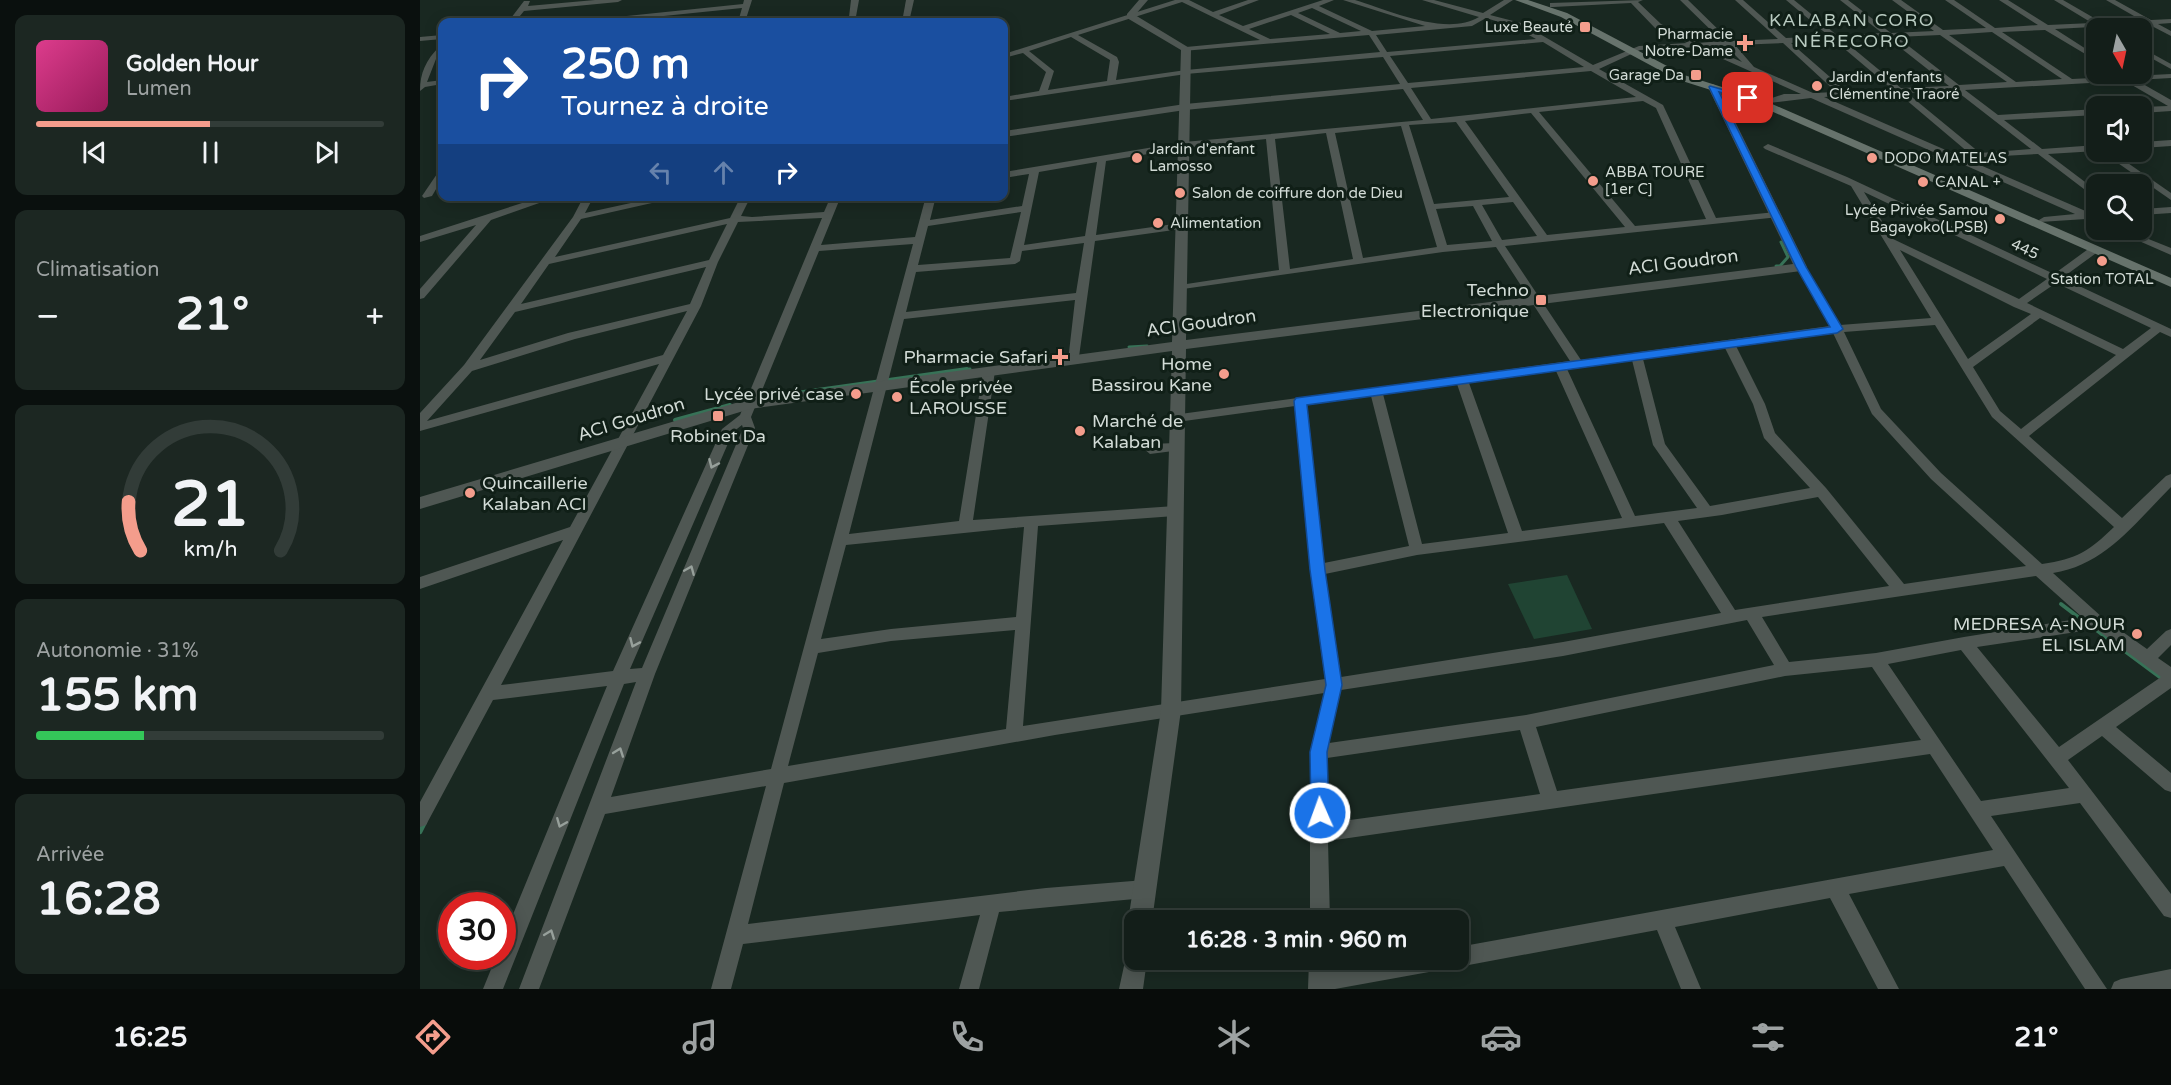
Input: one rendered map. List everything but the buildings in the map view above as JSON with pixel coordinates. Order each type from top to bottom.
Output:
[{"type":"main road","points":[[1520,0],[1556,11],[1635,50]]},
{"type":"main road","points":[[1533,0],[1553,5],[1680,77],[1772,101],[2171,275]]},
{"type":"main road","points":[[1713,85],[1760,102],[2171,283]]},
{"type":"street","points":[[515,18],[530,0]]},
{"type":"street","points":[[523,9],[618,0]]},
{"type":"street","points":[[852,18],[855,0]]},
{"type":"street","points":[[905,18],[910,0]]},
{"type":"street","points":[[1130,16],[1144,0]]},
{"type":"street","points":[[1008,55],[1183,0],[1269,42]]},
{"type":"street","points":[[1213,14],[1256,0]]},
{"type":"street","points":[[1243,29],[1330,0]]},
{"type":"street","points":[[1347,0],[1438,27]]},
{"type":"street","points":[[1426,0],[1518,25],[1660,107],[1712,221]]},
{"type":"street","points":[[1130,16],[1186,49],[1472,24],[1509,0]]},
{"type":"street","points":[[1632,0],[1658,26],[1697,45],[2086,214]]},
{"type":"street","points":[[1553,5],[1644,0]]},
{"type":"street","points":[[1684,0],[1757,72]]},
{"type":"street","points":[[1739,0],[1844,94]]},
{"type":"street","points":[[1790,0],[1977,155]]},
{"type":"street","points":[[1844,0],[2086,187]]},
{"type":"street","points":[[1896,0],[2014,84]]},
{"type":"street","points":[[1949,0],[2070,81]]},
{"type":"street","points":[[2003,0],[2086,52]]},
{"type":"street","points":[[2058,0],[2088,18]]},
{"type":"street","points":[[2110,0],[2144,18]]},
{"type":"street","points":[[669,18],[746,3],[743,18]]},
{"type":"street","points":[[1313,6],[1371,33],[1429,122]]},
{"type":"street","points":[[1292,13],[1340,36]]},
{"type":"street","points":[[2152,22],[2171,21]]},
{"type":"street","points":[[2152,23],[2171,34]]},
{"type":"street","points":[[1008,133],[1185,108],[1594,68],[1635,50],[1994,30],[2086,27]]},
{"type":"street","points":[[1072,34],[1114,58],[1111,82]]},
{"type":"street","points":[[420,39],[438,41]]},
{"type":"street","points":[[1008,98],[1186,72],[1545,40]]},
{"type":"street","points":[[421,86],[438,48]]},
{"type":"street","points":[[1142,910],[1171,710],[1186,49]]},
{"type":"street","points":[[1024,50],[1050,71],[1043,93]]},
{"type":"street","points":[[2152,56],[2171,67]]},
{"type":"street","points":[[2152,75],[2171,75]]},
{"type":"street","points":[[1772,101],[1784,97],[2086,79]]},
{"type":"street","points":[[421,86],[438,83]]},
{"type":"street","points":[[2136,84],[2171,106]]},
{"type":"street","points":[[1713,85],[1801,267],[1837,329],[1876,411],[1936,476],[2037,568],[2098,622],[2171,678],[2057,758]]},
{"type":"street","points":[[1008,174],[1184,145],[1459,119],[1647,98]]},
{"type":"street","points":[[2152,109],[2171,106]]},
{"type":"street","points":[[1532,110],[1633,230]]},
{"type":"street","points":[[1996,118],[2086,113]]},
{"type":"street","points":[[1459,119],[1544,239]]},
{"type":"street","points":[[1404,123],[1443,249]]},
{"type":"street","points":[[1330,130],[1359,262]]},
{"type":"street","points":[[1270,136],[1285,272]]},
{"type":"street","points":[[2152,144],[2171,143]]},
{"type":"street","points":[[2160,144],[2171,151]]},
{"type":"street","name":"445","points":[[1768,147],[1855,185],[2171,333]]},
{"type":"street","points":[[1906,159],[2086,149]]},
{"type":"street","points":[[1074,361],[1081,296],[1102,160]]},
{"type":"street","points":[[2121,162],[2171,197]]},
{"type":"street","points":[[912,269],[1015,261],[1035,169]]},
{"type":"street","points":[[427,196],[438,179]]},
{"type":"street","points":[[1855,185],[1996,414],[2122,526]]},
{"type":"street","points":[[1430,207],[1516,199]]},
{"type":"street","points":[[420,239],[540,201]]},
{"type":"street","points":[[420,421],[468,368],[578,217],[587,201]]},
{"type":"street","points":[[578,217],[655,201]]},
{"type":"street","points":[[420,819],[695,306],[713,262],[744,201]]},
{"type":"street","points":[[492,989],[618,678],[728,429],[747,411],[834,201]]},
{"type":"street","points":[[721,989],[930,201]]},
{"type":"street","points":[[1476,203],[1499,244],[1578,365]]},
{"type":"street","points":[[924,224],[1026,208]]},
{"type":"street","points":[[2152,211],[2171,210]]},
{"type":"street","points":[[544,262],[736,219],[828,215]]},
{"type":"street","points":[[1180,288],[1443,249],[1776,215]]},
{"type":"street","points":[[2043,220],[2086,217]]},
{"type":"street","points":[[420,296],[487,218]]},
{"type":"street","points":[[1017,249],[1181,226]]},
{"type":"street","points":[[816,248],[920,240]]},
{"type":"street","points":[[1888,240],[2125,355]]},
{"type":"street","points":[[2143,240],[2166,250]]},
{"type":"street","points":[[2152,240],[2166,250]]},
{"type":"street","points":[[2018,304],[2095,249]]},
{"type":"street","points":[[512,309],[713,262]]},
{"type":"street","name":"ACI Goudron","points":[[420,503],[623,443],[747,411],[881,386],[1179,345],[1801,267]]},
{"type":"street","points":[[899,316],[1081,296]]},
{"type":"street","points":[[468,368],[572,336],[695,306]]},
{"type":"street","points":[[1967,365],[2038,314]]},
{"type":"street","points":[[1178,418],[1837,329],[1937,321]]},
{"type":"street","points":[[2020,436],[2068,396],[2159,328]]},
{"type":"street","points":[[1729,343],[1759,404],[1769,435],[1821,491],[1902,592]]},
{"type":"street","points":[[1637,357],[1659,445],[1707,512]]},
{"type":"street","points":[[420,427],[667,358]]},
{"type":"street","points":[[1560,368],[1631,522]]},
{"type":"street","points":[[965,526],[989,371]]},
{"type":"street","points":[[1462,381],[1517,537]]},
{"type":"street","points":[[1376,391],[1417,550]]},
{"type":"street","points":[[1301,401],[1317,570],[1334,685],[1318,752],[1321,833],[1320,910]]},
{"type":"street","points":[[529,989],[647,674],[749,428],[747,411]]},
{"type":"street","points":[[1149,449],[1176,447]]},
{"type":"street","points":[[599,807],[1171,710],[1563,649],[1751,613],[1902,592],[2071,564],[2099,550],[2171,479]]},
{"type":"street","points":[[1317,570],[1417,550],[1707,512],[1821,491]]},
{"type":"street","points":[[840,540],[965,526],[1175,511]]},
{"type":"street","points":[[1668,517],[1732,617]]},
{"type":"street","points":[[1014,736],[1031,522]]},
{"type":"street","points":[[420,584],[575,531]]},
{"type":"street","points":[[1751,613],[1785,669]]},
{"type":"street","points":[[1318,752],[1526,722],[1785,669],[1876,660],[1964,643],[2098,622]]},
{"type":"street","points":[[812,647],[891,635],[1022,623]]},
{"type":"street","points":[[2147,659],[2171,635]]},
{"type":"street","points":[[1964,643],[2057,758],[2171,909]]},
{"type":"street","points":[[1876,660],[2097,989]]},
{"type":"street","points":[[486,694],[647,674]]},
{"type":"street","points":[[1526,722],[1551,800]]},
{"type":"street","points":[[2103,726],[2171,784]]},
{"type":"street","points":[[1321,833],[1934,746]]},
{"type":"street","points":[[1976,810],[2085,794]]},
{"type":"street","points":[[1469,955],[2007,856]]},
{"type":"street","points":[[1835,888],[1889,989]]},
{"type":"street","points":[[735,935],[992,904],[1145,890]]},
{"type":"street","points":[[969,989],[992,904]]},
{"type":"street","points":[[1663,920],[1691,989]]},
{"type":"street","points":[[1131,989],[1134,970]]},
{"type":"street","points":[[1319,970],[1318,985],[1391,970]]},
{"type":"street","points":[[2121,989],[2171,979]]},
{"type":"green space","points":[[1567,575],[1592,629],[1534,639],[1508,584]]},
{"type":"waterway","points":[[1776,266],[1780,266],[1788,257],[1781,242]]},
{"type":"waterway","points":[[1129,347],[1147,346]]},
{"type":"waterway","points":[[775,396],[967,369]]},
{"type":"waterway","points":[[956,371],[970,369]]},
{"type":"waterway","points":[[675,420],[730,405]]},
{"type":"waterway","points":[[2061,604],[2082,620]]},
{"type":"waterway","points":[[2091,626],[2111,641]]},
{"type":"waterway","points":[[2109,639],[2171,685]]},
{"type":"waterway","points":[[420,832],[425,822]]},
{"type":"place","name":"Luxe Beauté","points":[[1585,27]]},
{"type":"place","name":"Pharmacie Notre-Dame","points":[[1745,43]]},
{"type":"place","name":"Garage Da","points":[[1696,75]]},
{"type":"place","name":"Jardin d'enfants Clémentine Traoré","points":[[1817,86]]},
{"type":"place","name":"Jardin d'enfant Lamosso","points":[[1137,158]]},
{"type":"place","name":"DODO MATELAS","points":[[1872,158]]},
{"type":"place","name":"ABBA TOURE [1er C]","points":[[1593,181]]},
{"type":"place","name":"CANAL +","points":[[1923,182]]},
{"type":"place","name":"Salon de coiffure don de Dieu","points":[[1180,193]]},
{"type":"place","name":"Lycée Privée Samou Bagayoko(LPSB)","points":[[2000,219]]},
{"type":"place","name":"Alimentation","points":[[1158,223]]},
{"type":"place","name":"Station TOTAL","points":[[2102,261]]},
{"type":"place","name":"Techno Electronique","points":[[1541,300]]},
{"type":"place","name":"Pharmacie Safari","points":[[1060,357]]},
{"type":"place","name":"Home Bassirou Kane","points":[[1224,374]]},
{"type":"place","name":"Lycée privé case","points":[[856,394]]},
{"type":"place","name":"École privée LAROUSSE","points":[[897,397]]},
{"type":"place","name":"Robinet Da","points":[[718,416]]},
{"type":"place","name":"Marché de Kalaban","points":[[1080,431]]},
{"type":"place","name":"Quincaillerie Kalaban ACI","points":[[470,493]]},
{"type":"place","name":"MEDRESA A-NOUR EL ISLAM","points":[[2137,634]]},
{"type":"district","name":"KALABAN CORO NÉRECORO","points":[[1852,30]]},
{"type":"route","points":[[1320,813],[1318,752],[1334,685],[1317,570],[1301,401],[1837,329],[1801,267],[1713,87],[1748,98]]}]
